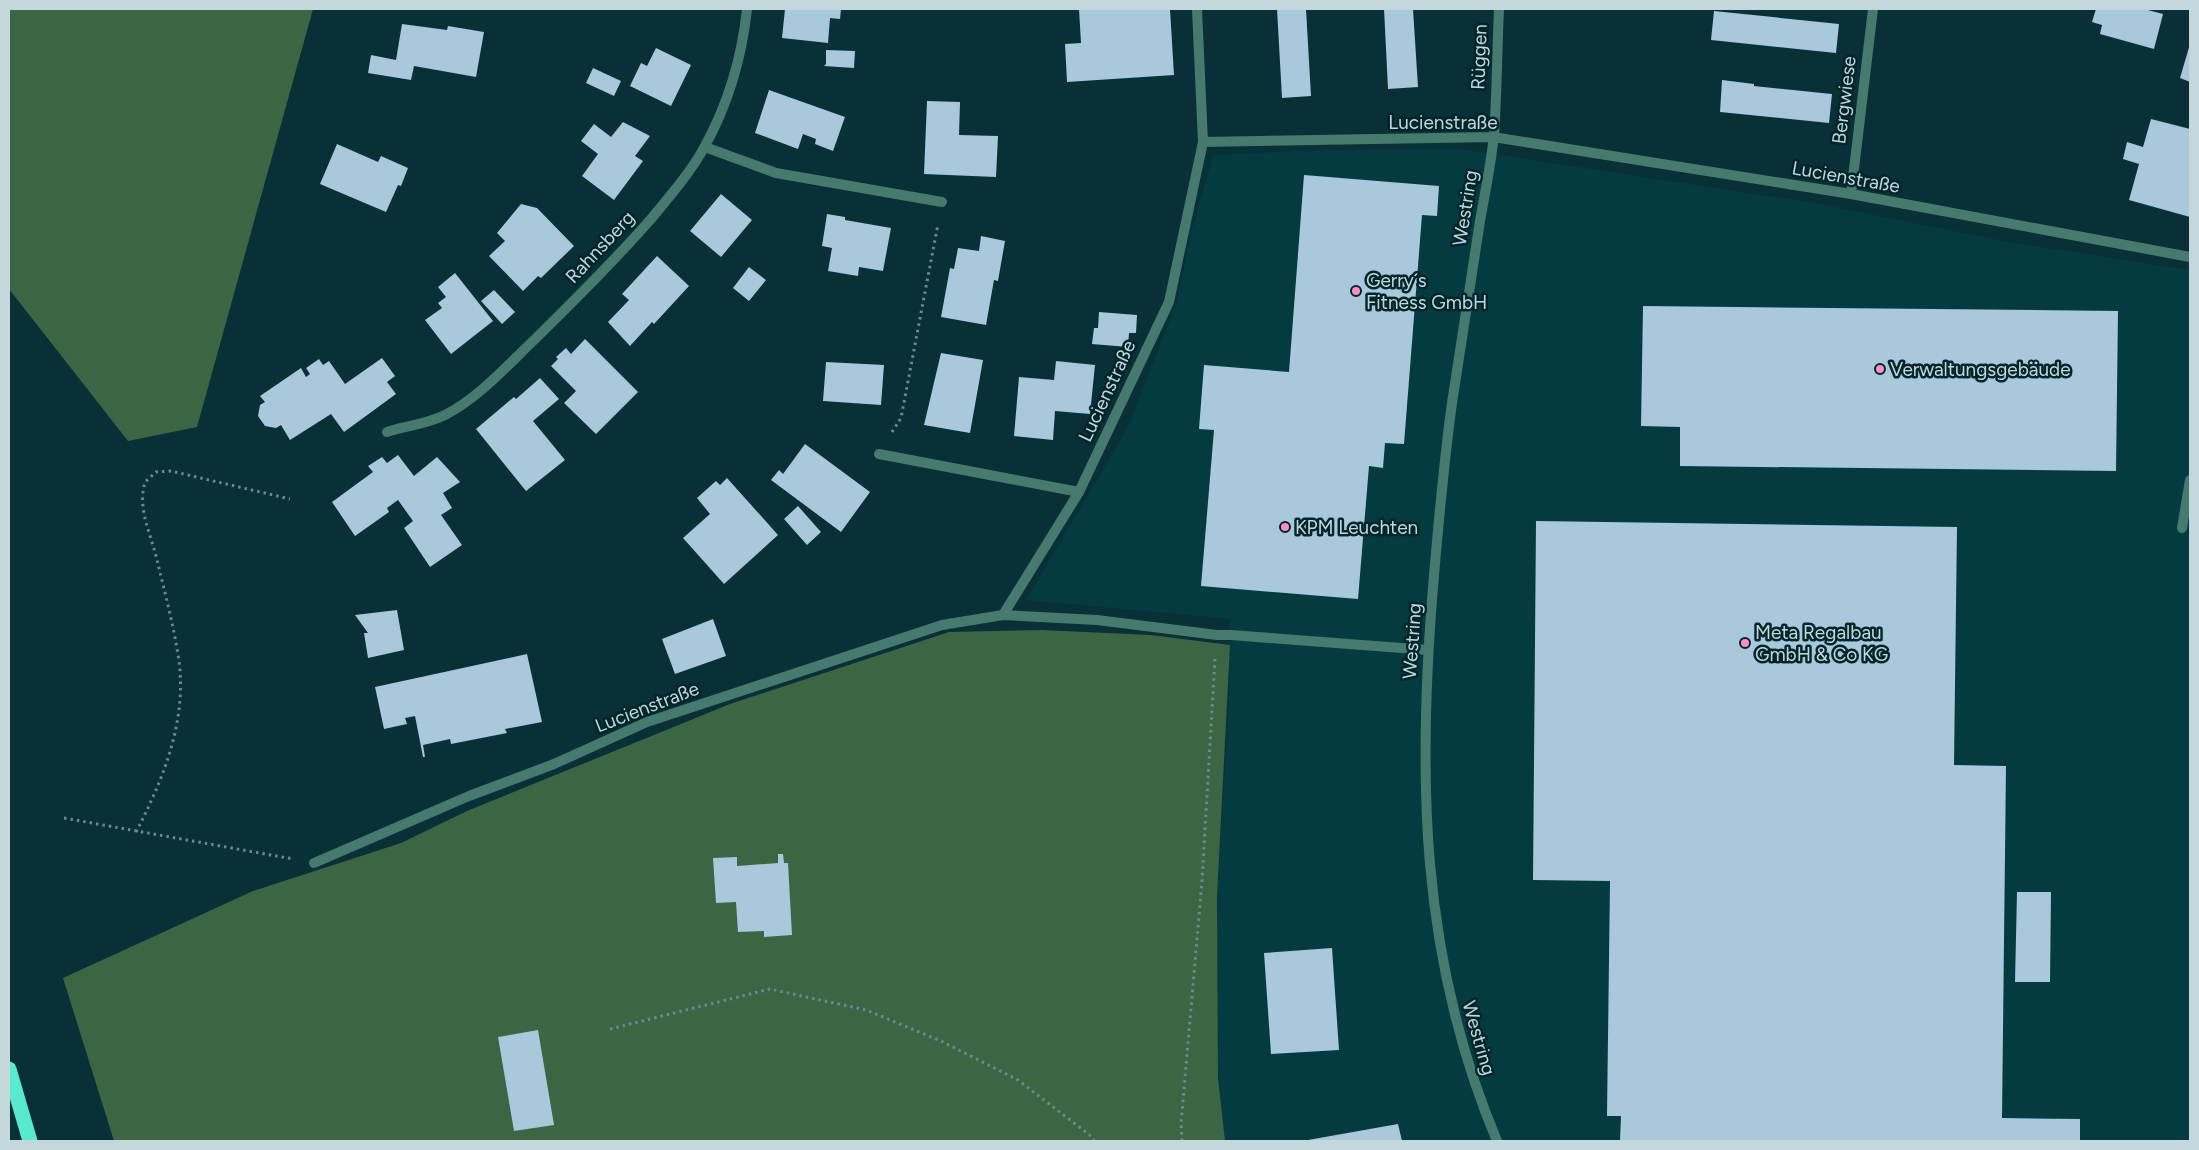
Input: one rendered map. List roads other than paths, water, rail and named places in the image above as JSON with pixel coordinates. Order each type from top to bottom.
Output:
[{"type":"highway","points":[[9,1069],[30,1141]]},
{"type":"street","name":"Rahnsberg","points":[[387,432],[446,414],[472,397],[516,358],[628,245],[666,201],[705,147],[732,83],[740,52],[747,9]]},
{"type":"street","points":[[1197,9],[1203,142]]},
{"type":"street","name":"Rüggen","points":[[1494,137],[1499,9]]},
{"type":"street","name":"Bergwiese","points":[[1851,194],[1872,9]]},
{"type":"street","name":"Lucienstraße","points":[[1003,615],[1079,492],[1169,302],[1203,142],[1494,137],[1851,194],[2190,257]]},
{"type":"street","name":"Westring","points":[[1494,137],[1452,405],[1428,650],[1424,776],[1426,823],[1436,922],[1450,1001],[1475,1089],[1497,1141]]},
{"type":"street","points":[[705,147],[776,173],[942,202]]},
{"type":"street","points":[[879,454],[1079,492]]},
{"type":"street","points":[[2182,528],[2190,480]]},
{"type":"street","name":"Lucienstraße","points":[[314,862],[469,796],[554,764],[647,722],[942,625],[1003,615],[1097,620],[1217,635],[1231,634],[1428,650]]},
{"type":"place","name":"Gerry´s Fitness GmbH","points":[[1356,291]]},
{"type":"place","name":"Verwaltungsgebäude","points":[[1880,369]]},
{"type":"place","name":"KPM Leuchten","points":[[1285,527]]},
{"type":"place","name":"Meta Regalbau GmbH & Co KG","points":[[1745,643]]}]
